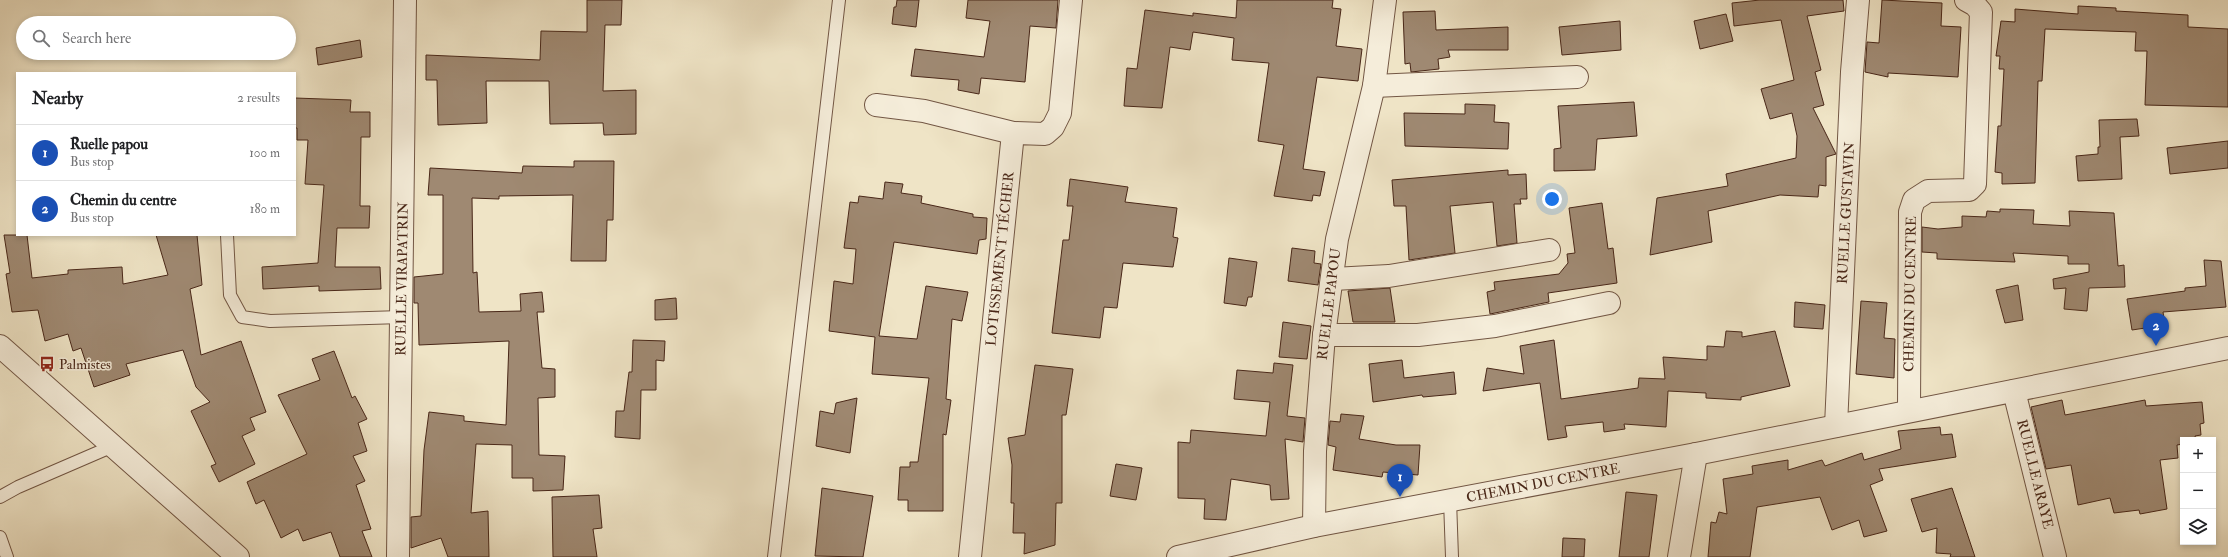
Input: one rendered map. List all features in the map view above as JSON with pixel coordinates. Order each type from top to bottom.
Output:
[{"type":"street","name":"RUELLE VIRAPATRIN","points":[[398,557],[402,316],[404,0]]},
{"type":"street","points":[[876,105],[924,111],[1013,133],[1045,134],[1053,127],[1060,113],[1071,0]]},
{"type":"street","name":"RUELLE PAPOU","points":[[1314,526],[1315,451],[1324,335],[1333,279],[1337,239],[1374,86],[1385,0]]},
{"type":"street","name":"RUELLE GUSTAVIN","points":[[1836,426],[1852,72],[1858,0]]},
{"type":"street","name":"CHEMIN DU CENTRE","points":[[1908,411],[1910,212],[1914,200],[1928,190],[1969,190],[1975,184],[1974,6]]},
{"type":"street","points":[[1374,86],[1577,77]]},
{"type":"street","name":"LOTISSEMENT TÉCHER","points":[[970,557],[1013,133]]},
{"type":"street","points":[[1333,279],[1389,276],[1549,250]]},
{"type":"street","points":[[1324,335],[1418,335],[1495,326],[1609,303]]},
{"type":"street","points":[[0,346],[238,557]]},
{"type":"street","name":"CHEMIN DU CENTRE","points":[[1178,557],[1314,526],[1696,454],[2228,348]]},
{"type":"street","name":"RUELLE ARAYE","points":[[2014,391],[2055,557]]},
{"type":"street","points":[[1679,557],[1696,454]]},
{"type":"lane","points":[[774,557],[839,0]]},
{"type":"lane","points":[[227,236],[230,295],[242,317],[270,321],[402,316]]},
{"type":"lane","points":[[0,497],[18,487],[113,446]]},
{"type":"lane","points":[[1450,500],[1452,557]]},
{"type":"lane","points":[[0,537],[7,557]]},
{"type":"building","points":[[587,0],[622,0],[621,25],[605,25],[603,91],[636,90],[636,134],[604,135],[603,123],[550,124],[549,81],[486,81],[487,123],[438,125],[437,80],[426,80],[426,55],[540,60],[541,31],[587,32]]},
{"type":"building","points":[[897,0],[919,0],[916,27],[892,24],[894,7],[896,7]]},
{"type":"building","points":[[968,0],[1058,0],[1056,28],[1030,26],[1025,82],[981,78],[979,94],[958,90],[959,80],[911,76],[915,49],[984,57],[990,21],[966,18]]},
{"type":"building","points":[[1237,0],[1333,0],[1332,8],[1341,9],[1336,46],[1362,49],[1358,81],[1317,77],[1303,169],[1325,172],[1320,196],[1313,195],[1312,201],[1274,196],[1284,145],[1258,141],[1269,63],[1232,60],[1234,38],[1193,32],[1190,50],[1170,47],[1162,108],[1124,106],[1127,68],[1137,69],[1145,10],[1193,16],[1193,13],[1236,18]]},
{"type":"building","points":[[1760,0],[1843,0],[1844,11],[1807,16],[1821,70],[1815,72],[1824,105],[1813,108],[1836,154],[1826,157],[1826,186],[1819,185],[1818,197],[1780,195],[1708,211],[1712,242],[1650,255],[1657,198],[1728,186],[1726,174],[1796,158],[1797,136],[1792,113],[1770,119],[1761,89],[1794,80],[1781,20],[1734,26],[1732,3]]},
{"type":"building","points":[[1882,0],[1942,3],[1941,26],[1961,27],[1958,77],[1888,73],[1888,77],[1865,72],[1867,42],[1879,43]]},
{"type":"building","points":[[2078,6],[2116,8],[2116,11],[2188,15],[2188,27],[2228,29],[2228,107],[2145,105],[2147,51],[2135,51],[2136,32],[2045,29],[2042,81],[2038,81],[2035,183],[2002,184],[2002,173],[1995,172],[1998,126],[2001,126],[2004,69],[1999,69],[2000,56],[1996,56],[2001,21],[2015,22],[2015,9],[2078,14]]},
{"type":"building","points":[[1435,11],[1436,30],[1508,27],[1508,50],[1448,50],[1450,57],[1438,59],[1439,69],[1411,72],[1410,63],[1405,64],[1403,12]]},
{"type":"building","points":[[1726,14],[1733,41],[1700,49],[1694,21]]},
{"type":"building","points":[[1620,21],[1621,50],[1562,55],[1559,27]]},
{"type":"building","points":[[360,40],[362,57],[318,65],[316,48]]},
{"type":"building","points":[[296,98],[351,100],[350,112],[370,112],[370,137],[361,137],[360,206],[370,206],[369,228],[337,228],[335,267],[380,267],[381,289],[319,291],[319,286],[263,289],[262,267],[318,263],[324,185],[305,184],[308,140],[297,140]]},
{"type":"building","points":[[1634,102],[1637,136],[1597,139],[1595,170],[1554,171],[1554,149],[1561,148],[1558,106]]},
{"type":"building","points":[[1465,104],[1495,105],[1494,122],[1509,123],[1508,149],[1405,146],[1404,113],[1465,114]]},
{"type":"building","points":[[2137,119],[2139,136],[2120,137],[2122,179],[2078,181],[2076,156],[2098,154],[2098,147],[2100,147],[2099,120]]},
{"type":"building","points":[[2228,141],[2228,168],[2170,174],[2167,148]]},
{"type":"building","points":[[574,161],[614,161],[613,220],[607,220],[606,261],[571,261],[573,195],[499,196],[499,199],[472,198],[473,273],[477,272],[479,312],[521,311],[520,294],[542,292],[544,312],[537,312],[542,368],[555,369],[555,397],[538,398],[539,455],[565,456],[563,490],[533,491],[533,478],[512,478],[512,445],[476,444],[471,513],[488,511],[489,557],[448,557],[441,538],[411,548],[411,517],[421,516],[424,450],[429,412],[464,416],[464,421],[506,425],[509,341],[419,345],[418,303],[414,303],[414,277],[443,274],[443,195],[428,195],[430,168],[522,173],[523,166],[574,167]]},
{"type":"building","points":[[1508,170],[1508,175],[1526,174],[1527,199],[1520,199],[1521,204],[1514,204],[1517,243],[1497,246],[1493,202],[1450,206],[1455,253],[1409,260],[1406,206],[1394,206],[1392,180]]},
{"type":"building","points":[[1070,179],[1128,187],[1125,202],[1177,208],[1173,237],[1178,238],[1173,267],[1123,263],[1117,308],[1104,307],[1100,338],[1052,333],[1063,240],[1069,240],[1073,206],[1067,206]]},
{"type":"building","points":[[885,182],[903,184],[901,193],[922,196],[921,203],[973,214],[973,217],[987,218],[986,239],[979,240],[977,254],[894,242],[879,336],[917,339],[926,286],[968,292],[962,321],[952,319],[946,399],[951,400],[946,435],[943,434],[943,511],[908,511],[908,500],[898,500],[900,467],[910,467],[910,462],[918,462],[929,378],[872,374],[875,337],[829,331],[834,281],[853,284],[856,249],[844,248],[850,202],[858,203],[859,196],[883,199]]},
{"type":"building","points":[[1602,203],[1608,249],[1613,248],[1617,283],[1548,293],[1549,302],[1490,314],[1487,292],[1495,290],[1494,282],[1559,274],[1568,263],[1567,254],[1575,253],[1569,208]]},
{"type":"building","points":[[2000,209],[2034,210],[2033,224],[2070,226],[2069,211],[2114,213],[2118,266],[2124,265],[2125,287],[2089,288],[2087,311],[2064,309],[2066,288],[2054,289],[2053,279],[2089,272],[2089,264],[2068,264],[2068,256],[2013,253],[2015,262],[1937,259],[1937,253],[1922,252],[1922,227],[1938,229],[1962,227],[1962,216],[1986,217],[1987,211],[2000,212]]},
{"type":"building","points":[[4,235],[27,236],[32,278],[68,274],[68,270],[122,267],[123,284],[168,275],[156,236],[197,236],[202,285],[190,289],[201,355],[241,341],[266,412],[250,418],[255,430],[242,436],[255,464],[219,482],[211,466],[216,464],[191,411],[210,402],[196,387],[183,350],[126,364],[130,375],[94,387],[81,348],[73,351],[68,334],[45,341],[38,310],[12,312],[6,274],[10,273]]},
{"type":"building","points":[[1292,248],[1315,251],[1314,263],[1321,264],[1318,285],[1288,281]]},
{"type":"building","points":[[1229,258],[1257,262],[1252,297],[1248,297],[1246,306],[1224,303]]},
{"type":"building","points":[[2204,260],[2221,261],[2226,307],[2163,312],[2165,325],[2132,330],[2127,299],[2185,291],[2185,288],[2206,286]]},
{"type":"building","points":[[2018,285],[2023,320],[2005,323],[1996,290]]},
{"type":"building","points":[[1390,288],[1395,322],[1353,322],[1348,291]]},
{"type":"building","points":[[676,298],[677,319],[655,320],[655,300]]},
{"type":"building","points":[[1861,301],[1887,303],[1884,338],[1895,339],[1894,378],[1856,374]]},
{"type":"building","points":[[1795,302],[1825,305],[1823,329],[1794,327]]},
{"type":"building","points":[[1283,322],[1311,326],[1307,359],[1279,357]]},
{"type":"building","points":[[1726,331],[1742,332],[1742,337],[1775,331],[1790,386],[1741,397],[1741,400],[1706,398],[1706,393],[1668,391],[1666,427],[1624,424],[1625,429],[1604,432],[1603,422],[1565,426],[1567,437],[1548,440],[1540,383],[1483,391],[1487,368],[1524,374],[1520,346],[1554,340],[1561,399],[1638,388],[1639,378],[1665,379],[1663,357],[1707,360],[1707,346],[1724,347]]},
{"type":"building","points":[[633,340],[665,341],[664,361],[656,360],[656,390],[641,390],[640,439],[615,437],[616,411],[624,411],[629,372],[632,372]]},
{"type":"building","points":[[334,351],[352,398],[355,396],[367,419],[358,423],[367,451],[353,456],[365,481],[356,485],[371,529],[362,531],[372,557],[340,557],[331,532],[303,541],[298,529],[281,538],[264,500],[256,504],[247,482],[307,454],[278,395],[320,380],[312,359]]},
{"type":"building","points":[[1402,360],[1404,378],[1454,372],[1456,394],[1423,397],[1422,395],[1373,402],[1369,364]]},
{"type":"building","points":[[1274,363],[1293,365],[1287,416],[1305,418],[1303,442],[1285,439],[1289,499],[1271,500],[1270,485],[1231,479],[1226,520],[1204,519],[1205,499],[1178,498],[1178,442],[1190,443],[1191,430],[1266,436],[1270,402],[1234,399],[1237,370],[1273,373]]},
{"type":"building","points":[[1035,365],[1073,369],[1066,415],[1062,415],[1062,503],[1056,503],[1055,545],[1024,554],[1025,533],[1013,533],[1014,503],[1011,503],[1012,465],[1008,438],[1025,435]]},
{"type":"building","points":[[857,398],[850,453],[816,446],[820,411],[834,414],[836,403]]},
{"type":"building","points":[[2062,400],[2065,415],[2145,400],[2146,406],[2202,402],[2204,423],[2200,424],[2201,435],[2195,437],[2180,437],[2180,444],[2177,445],[2178,458],[2160,460],[2167,509],[2140,514],[2139,510],[2114,513],[2110,498],[2078,505],[2071,465],[2046,469],[2031,407]]},
{"type":"building","points":[[1341,414],[1364,416],[1359,439],[1396,445],[1420,445],[1418,475],[1383,472],[1382,477],[1333,470],[1336,447],[1328,445],[1330,421],[1340,422]]},
{"type":"building","points":[[1940,427],[1941,435],[1952,434],[1956,457],[1879,469],[1883,480],[1870,485],[1887,531],[1864,537],[1859,520],[1832,530],[1820,497],[1757,507],[1750,557],[1708,557],[1711,522],[1716,523],[1719,512],[1727,514],[1723,479],[1753,474],[1752,466],[1788,460],[1788,470],[1822,460],[1825,466],[1862,453],[1864,460],[1901,449],[1898,431]]},
{"type":"building","points":[[1116,464],[1142,468],[1136,500],[1110,496]]},
{"type":"building","points":[[822,488],[873,496],[863,557],[815,556]]},
{"type":"building","points":[[1952,488],[1975,557],[1950,557],[1951,554],[1936,553],[1937,528],[1922,532],[1911,499]]},
{"type":"building","points":[[1626,492],[1657,495],[1649,557],[1619,557]]},
{"type":"building","points":[[599,495],[602,528],[593,529],[597,557],[553,557],[552,497]]},
{"type":"building","points":[[1563,538],[1585,539],[1584,557],[1562,557]]},
{"type":"place","name":"Chemin du centre","points":[[2156,346]]},
{"type":"place","name":"Palmistes","points":[[47,364]]},
{"type":"place","name":"Ruelle papou","points":[[1400,497]]}]
